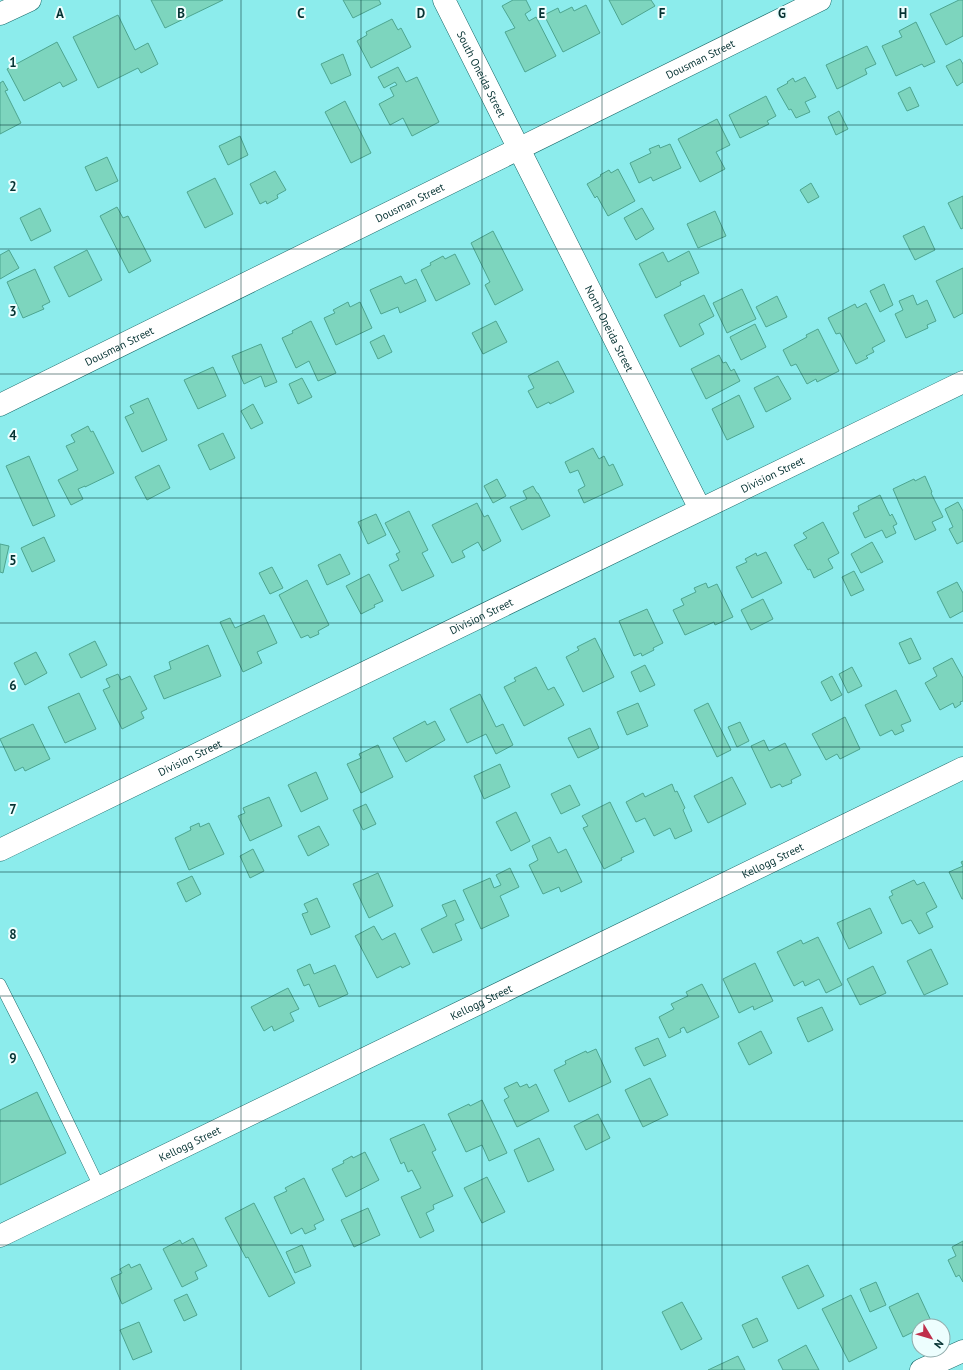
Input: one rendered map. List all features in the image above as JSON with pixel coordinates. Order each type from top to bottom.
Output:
[{"type":"street","points":[[0,14],[30,0]]},
{"type":"street","name":"South Oneida Street","points":[[444,0],[519,148]]},
{"type":"street","name":"Dousman Street","points":[[0,405],[820,0]]},
{"type":"street","name":"North Oneida Street","points":[[519,148],[700,510]]},
{"type":"street","name":"Division Street","points":[[0,850],[963,382]]},
{"type":"street","name":"Kellogg Street","points":[[0,1236],[963,768]]},
{"type":"street","points":[[921,1370],[963,1351]]},
{"type":"lane","points":[[0,984],[100,1188]]},
{"type":"building","points":[[151,0],[223,0],[165,28]]},
{"type":"building","points":[[343,0],[379,0],[381,4],[353,18]]},
{"type":"building","points":[[513,0],[526,0],[531,10],[525,14],[529,21],[536,17],[556,56],[525,72],[505,32],[515,28],[502,6]]},
{"type":"building","points":[[609,0],[651,0],[655,6],[622,25]]},
{"type":"building","points":[[959,0],[963,0],[963,36],[946,45],[930,14]]},
{"type":"building","points":[[586,5],[600,33],[563,52],[544,15],[558,8],[560,13],[572,7],[574,11]]},
{"type":"building","points":[[118,15],[135,50],[148,43],[158,64],[141,73],[138,68],[98,88],[73,37]]},
{"type":"building","points":[[392,19],[398,30],[401,28],[411,47],[371,68],[357,41],[367,35],[366,32]]},
{"type":"building","points":[[916,22],[935,62],[924,67],[922,64],[896,76],[882,46],[902,37],[899,31]]},
{"type":"building","points":[[57,42],[77,80],[63,87],[60,82],[24,101],[7,69]]},
{"type":"building","points":[[867,46],[876,64],[865,69],[867,74],[837,89],[826,65]]},
{"type":"building","points":[[343,54],[351,75],[331,84],[321,64]]},
{"type":"building","points":[[960,59],[963,64],[963,82],[957,86],[946,66]]},
{"type":"building","points":[[398,67],[406,82],[417,77],[439,122],[412,136],[403,118],[390,125],[379,104],[394,96],[390,88],[397,85],[395,82],[384,88],[378,77]]},
{"type":"building","points":[[805,77],[816,97],[805,102],[810,112],[796,118],[791,109],[789,110],[777,89],[788,83],[787,82],[793,78],[795,82]]},
{"type":"building","points":[[3,81],[8,90],[5,91],[21,123],[0,134],[0,83]]},
{"type":"building","points":[[910,87],[919,106],[907,111],[898,93]]},
{"type":"building","points":[[766,96],[776,116],[767,121],[769,124],[740,138],[729,115]]},
{"type":"building","points":[[345,101],[371,153],[351,163],[325,112]]},
{"type":"building","points":[[839,111],[848,129],[836,135],[828,117]]},
{"type":"building","points":[[717,119],[730,145],[716,152],[725,169],[700,182],[678,139]]},
{"type":"building","points":[[240,136],[248,155],[228,165],[219,146]]},
{"type":"building","points":[[670,144],[681,168],[653,181],[651,177],[639,183],[630,163],[651,153],[649,149],[659,145],[660,148]]},
{"type":"building","points":[[107,157],[118,181],[96,191],[85,167]]},
{"type":"building","points":[[618,169],[635,201],[608,216],[597,196],[595,198],[587,184],[609,170],[611,173]]},
{"type":"building","points":[[275,171],[286,190],[277,195],[278,198],[267,204],[266,201],[260,204],[250,184]]},
{"type":"building","points":[[215,178],[233,214],[205,228],[187,192]]},
{"type":"building","points":[[811,183],[819,197],[808,203],[800,190]]},
{"type":"building","points":[[963,196],[963,228],[961,229],[948,203]]},
{"type":"building","points":[[117,207],[123,218],[128,216],[151,261],[129,273],[100,216]]},
{"type":"building","points":[[40,208],[51,231],[31,241],[20,218]]},
{"type":"building","points":[[642,208],[654,229],[636,240],[624,218]]},
{"type":"building","points":[[715,211],[726,236],[698,248],[687,224]]},
{"type":"building","points":[[924,226],[935,250],[915,260],[903,236]]},
{"type":"building","points":[[493,231],[523,290],[495,305],[485,285],[490,282],[471,243]]},
{"type":"building","points":[[9,250],[19,268],[0,279],[0,255]]},
{"type":"building","points":[[87,250],[102,280],[69,297],[54,267]]},
{"type":"building","points":[[689,251],[699,273],[680,282],[681,285],[656,298],[639,264],[663,252],[668,262]]},
{"type":"building","points":[[455,254],[470,284],[436,301],[421,270],[443,256],[445,259]]},
{"type":"building","points":[[963,268],[963,313],[954,318],[936,281]]},
{"type":"building","points":[[35,269],[50,302],[42,306],[44,309],[23,318],[7,282]]},
{"type":"building","points":[[401,276],[405,284],[416,279],[426,301],[400,313],[398,307],[381,314],[370,290]]},
{"type":"building","points":[[884,284],[893,305],[880,312],[870,291]]},
{"type":"building","points":[[742,289],[756,319],[727,333],[713,303]]},
{"type":"building","points":[[704,295],[714,316],[699,324],[704,334],[680,347],[664,315]]},
{"type":"building","points":[[913,295],[917,305],[927,300],[936,321],[927,325],[928,328],[906,338],[895,314],[903,310],[899,301]]},
{"type":"building","points":[[777,296],[787,317],[766,327],[756,307]]},
{"type":"building","points":[[348,302],[350,307],[360,302],[372,328],[336,345],[324,318],[335,313],[333,310]]},
{"type":"building","points":[[866,303],[885,341],[872,348],[874,352],[866,356],[868,358],[856,364],[840,333],[836,334],[828,318],[855,304],[857,308]]},
{"type":"building","points":[[311,321],[336,373],[318,381],[309,361],[296,368],[282,338],[293,333],[292,331]]},
{"type":"building","points":[[496,321],[507,342],[483,354],[472,333]]},
{"type":"building","points":[[755,324],[766,347],[741,360],[730,337]]},
{"type":"building","points":[[818,329],[839,371],[817,382],[816,379],[807,384],[796,364],[791,366],[783,350],[807,337],[806,335]]},
{"type":"building","points":[[384,335],[392,352],[378,359],[370,342]]},
{"type":"building","points":[[261,344],[277,382],[265,387],[261,376],[244,384],[232,356]]},
{"type":"building","points":[[719,355],[723,363],[726,362],[731,371],[734,369],[740,381],[706,399],[691,369]]},
{"type":"building","points":[[558,361],[574,392],[550,404],[549,402],[537,408],[528,391],[534,388],[528,376]]},
{"type":"building","points":[[213,367],[226,396],[198,409],[184,380]]},
{"type":"building","points":[[778,376],[791,399],[766,412],[754,388]]},
{"type":"building","points":[[302,378],[312,397],[298,404],[289,384]]},
{"type":"building","points":[[739,395],[754,427],[727,440],[712,409]]},
{"type":"building","points":[[148,398],[167,440],[142,452],[125,417],[134,413],[130,406]]},
{"type":"building","points":[[253,404],[263,423],[251,429],[241,411]]},
{"type":"building","points":[[88,426],[91,432],[93,431],[114,473],[78,489],[83,499],[71,505],[58,480],[78,470],[66,446],[75,442],[71,435]]},
{"type":"building","points":[[223,433],[235,458],[210,470],[198,445]]},
{"type":"building","points":[[593,448],[599,459],[604,456],[609,466],[613,464],[623,485],[584,503],[578,490],[585,486],[578,470],[570,473],[565,462]]},
{"type":"building","points":[[29,456],[55,516],[33,526],[6,466]]},
{"type":"building","points":[[159,465],[170,488],[147,500],[135,477]]},
{"type":"building","points":[[925,476],[932,492],[931,493],[943,517],[932,522],[936,530],[915,540],[893,489],[914,479],[915,481]]},
{"type":"building","points":[[497,479],[506,496],[493,503],[484,486]]},
{"type":"building","points":[[533,486],[550,516],[522,530],[510,507],[527,499],[523,491]]},
{"type":"building","points":[[880,495],[890,516],[892,514],[897,524],[893,526],[896,533],[886,538],[882,530],[865,538],[853,513],[859,510],[858,506]]},
{"type":"building","points":[[958,502],[963,511],[963,541],[957,544],[949,529],[953,527],[945,509]]},
{"type":"building","points":[[477,503],[484,517],[488,515],[501,541],[483,551],[478,542],[462,551],[465,557],[452,563],[432,525]]},
{"type":"building","points":[[409,511],[428,550],[422,553],[434,576],[402,591],[389,565],[399,560],[396,554],[400,552],[385,523]]},
{"type":"building","points":[[376,514],[386,535],[368,544],[358,522]]},
{"type":"building","points":[[823,522],[839,553],[828,559],[833,568],[814,578],[810,569],[808,570],[794,545],[807,538],[803,533]]},
{"type":"building","points":[[44,537],[55,561],[32,572],[21,548]]},
{"type":"building","points":[[872,542],[883,562],[861,573],[851,554]]},
{"type":"building","points":[[0,544],[9,546],[3,573],[0,572]]},
{"type":"building","points":[[766,552],[782,583],[752,598],[736,567],[747,562],[745,559],[756,553],[757,556]]},
{"type":"building","points":[[340,554],[350,574],[327,585],[318,565]]},
{"type":"building","points":[[272,567],[283,588],[270,594],[259,573]]},
{"type":"building","points":[[854,571],[864,590],[851,596],[842,577]]},
{"type":"building","points":[[369,574],[383,601],[361,614],[346,586]]},
{"type":"building","points":[[307,580],[329,625],[318,631],[319,634],[310,638],[308,635],[301,638],[279,595]]},
{"type":"building","points":[[957,582],[963,593],[963,611],[950,618],[937,592]]},
{"type":"building","points":[[706,583],[708,588],[717,584],[733,617],[715,625],[714,622],[685,635],[673,610],[684,605],[681,599],[696,592],[694,588]]},
{"type":"building","points":[[763,599],[773,619],[751,630],[741,610]]},
{"type":"building","points":[[647,609],[663,643],[653,648],[654,650],[642,656],[641,653],[634,656],[619,621]]},
{"type":"building","points":[[264,615],[277,643],[257,652],[262,663],[243,672],[220,622],[230,618],[235,628]]},
{"type":"building","points":[[595,638],[614,677],[583,692],[566,657],[579,650],[577,647]]},
{"type":"building","points":[[911,638],[921,659],[909,664],[899,643]]},
{"type":"building","points":[[95,641],[107,665],[81,678],[69,654]]},
{"type":"building","points":[[208,645],[221,676],[164,699],[154,676],[171,669],[169,662]]},
{"type":"building","points":[[36,652],[47,673],[25,685],[14,663]]},
{"type":"building","points":[[952,658],[963,678],[963,701],[960,702],[961,704],[955,708],[953,703],[940,710],[925,683],[937,676],[933,668]]},
{"type":"building","points":[[645,665],[655,685],[640,692],[631,672]]},
{"type":"building","points":[[536,667],[548,690],[554,687],[564,705],[524,726],[504,687],[516,681],[514,678]]},
{"type":"building","points":[[852,667],[862,686],[848,693],[839,674]]},
{"type":"building","points":[[118,674],[121,680],[130,676],[147,709],[141,712],[144,718],[122,729],[103,690],[110,687],[106,679]]},
{"type":"building","points":[[832,676],[842,695],[831,701],[821,682]]},
{"type":"building","points":[[896,690],[911,721],[901,725],[904,731],[895,735],[892,730],[880,736],[865,705]]},
{"type":"building","points":[[79,693],[96,729],[65,743],[48,707]]},
{"type":"building","points":[[480,694],[496,727],[503,724],[513,745],[496,754],[486,734],[467,743],[450,709]]},
{"type":"building","points":[[638,703],[648,726],[627,735],[617,712]]},
{"type":"building","points":[[708,703],[731,750],[717,757],[694,710]]},
{"type":"building","points":[[845,717],[860,749],[840,759],[837,754],[826,760],[812,734]]},
{"type":"building","points":[[425,721],[427,725],[435,721],[445,740],[406,762],[393,738]]},
{"type":"building","points":[[740,722],[749,741],[737,747],[728,727]]},
{"type":"building","points":[[33,724],[50,759],[25,771],[23,767],[15,771],[0,739]]},
{"type":"building","points":[[590,728],[599,748],[578,758],[568,738]]},
{"type":"building","points":[[764,740],[769,751],[785,743],[801,775],[791,780],[792,783],[782,787],[780,784],[771,788],[751,746]]},
{"type":"building","points":[[378,745],[393,777],[361,793],[347,764],[361,758],[359,754]]},
{"type":"building","points":[[500,764],[510,787],[484,799],[474,776]]},
{"type":"building","points":[[316,772],[328,799],[301,812],[288,785]]},
{"type":"building","points":[[732,777],[746,804],[708,823],[694,796]]},
{"type":"building","points":[[672,784],[685,808],[683,810],[692,831],[675,839],[670,828],[654,836],[645,818],[636,822],[626,802],[643,793],[645,797]]},
{"type":"building","points":[[570,785],[580,805],[561,814],[551,794]]},
{"type":"building","points":[[269,797],[282,826],[250,841],[238,816],[245,813],[243,808]]},
{"type":"building","points":[[610,802],[634,852],[604,869],[583,828],[588,826],[582,816]]},
{"type":"building","points":[[366,804],[376,824],[363,830],[353,810]]},
{"type":"building","points":[[516,812],[530,841],[511,851],[496,822]]},
{"type":"building","points":[[199,823],[200,827],[209,823],[224,854],[189,870],[175,838],[191,830],[190,827]]},
{"type":"building","points":[[319,826],[329,845],[308,856],[298,836]]},
{"type":"building","points":[[550,837],[558,853],[566,849],[582,882],[561,892],[559,887],[543,894],[529,865],[538,860],[532,846]]},
{"type":"building","points":[[253,849],[264,871],[250,878],[240,856]]},
{"type":"building","points":[[963,866],[963,899],[962,899],[949,872]]},
{"type":"building","points":[[510,868],[519,887],[500,896],[509,916],[481,929],[463,890],[490,878],[494,888],[501,885],[496,875]]},
{"type":"building","points":[[378,873],[393,906],[369,918],[353,884]]},
{"type":"building","points":[[192,876],[201,894],[186,902],[177,883]]},
{"type":"building","points":[[914,880],[917,885],[924,882],[937,907],[926,913],[933,927],[919,934],[911,920],[902,924],[889,897],[893,895],[891,891]]},
{"type":"building","points":[[317,898],[330,927],[311,935],[302,914],[308,912],[304,904]]},
{"type":"building","points":[[455,900],[464,920],[455,924],[462,940],[433,953],[421,929],[447,916],[442,905]]},
{"type":"building","points":[[870,908],[882,933],[849,949],[837,923]]},
{"type":"building","points":[[374,926],[382,940],[395,933],[410,964],[402,968],[401,966],[377,978],[355,936]]},
{"type":"building","points":[[818,937],[842,985],[826,993],[819,979],[805,986],[803,981],[794,986],[777,952],[801,940],[803,944]]},
{"type":"building","points":[[931,949],[948,984],[924,995],[907,961]]},
{"type":"building","points":[[755,963],[773,1001],[754,1010],[753,1006],[739,1013],[723,979]]},
{"type":"building","points":[[310,964],[314,974],[335,965],[348,994],[319,1007],[309,984],[304,986],[297,970]]},
{"type":"building","points":[[873,966],[886,993],[860,1005],[847,979]]},
{"type":"building","points":[[702,984],[719,1017],[687,1033],[684,1027],[680,1029],[681,1032],[669,1038],[659,1017],[674,1009],[671,1004],[688,996],[686,992]]},
{"type":"building","points":[[288,988],[299,1009],[290,1013],[294,1021],[274,1031],[272,1026],[264,1031],[251,1007]]},
{"type":"building","points":[[822,1007],[833,1030],[808,1042],[797,1018]]},
{"type":"building","points":[[761,1031],[772,1053],[749,1065],[738,1043]]},
{"type":"building","points":[[658,1038],[666,1056],[644,1066],[635,1048]]},
{"type":"building","points":[[596,1049],[611,1082],[569,1102],[554,1070],[566,1064],[565,1061],[586,1051],[587,1053]]},
{"type":"building","points":[[650,1078],[668,1115],[643,1127],[625,1090]]},
{"type":"building","points":[[517,1082],[520,1087],[527,1084],[529,1088],[536,1084],[549,1111],[517,1127],[504,1100],[509,1097],[504,1088]]},
{"type":"building","points":[[37,1092],[66,1153],[0,1185],[0,1110]]},
{"type":"building","points":[[482,1100],[507,1153],[489,1161],[482,1145],[466,1152],[448,1114],[469,1104],[470,1106]]},
{"type":"building","points":[[598,1114],[610,1138],[586,1150],[574,1126]]},
{"type":"building","points":[[424,1124],[436,1150],[432,1152],[453,1196],[433,1205],[434,1209],[426,1213],[434,1231],[420,1238],[401,1197],[421,1188],[412,1170],[408,1172],[404,1162],[401,1164],[390,1139]]},
{"type":"building","points":[[539,1138],[554,1170],[528,1182],[514,1150]]},
{"type":"building","points":[[365,1152],[379,1180],[346,1197],[332,1169],[344,1163],[343,1161],[352,1156],[353,1158]]},
{"type":"building","points":[[487,1177],[505,1212],[482,1223],[464,1188]]},
{"type":"building","points":[[304,1178],[324,1220],[314,1225],[316,1229],[305,1234],[302,1228],[291,1234],[274,1197],[287,1191],[285,1188]]},
{"type":"building","points":[[254,1203],[295,1283],[269,1297],[225,1218]]},
{"type":"building","points":[[368,1208],[380,1235],[354,1247],[341,1220]]},
{"type":"building","points":[[193,1238],[207,1266],[195,1272],[198,1279],[182,1287],[163,1249],[180,1240],[182,1244]]},
{"type":"building","points":[[963,1241],[963,1282],[959,1275],[956,1277],[948,1260],[956,1256],[952,1247]]},
{"type":"building","points":[[302,1245],[311,1266],[295,1273],[286,1252]]},
{"type":"building","points":[[129,1264],[131,1268],[140,1264],[152,1289],[122,1304],[111,1278],[122,1273],[120,1269]]},
{"type":"building","points":[[808,1265],[824,1296],[798,1309],[782,1277]]},
{"type":"building","points":[[876,1282],[886,1305],[870,1312],[860,1289]]},
{"type":"building","points":[[918,1293],[930,1318],[911,1318],[911,1333],[903,1337],[889,1307]]},
{"type":"building","points":[[187,1294],[197,1315],[184,1321],[174,1300]]},
{"type":"building","points":[[851,1295],[877,1348],[849,1362],[822,1309]]},
{"type":"building","points":[[682,1302],[702,1339],[681,1350],[662,1312]]},
{"type":"building","points":[[757,1318],[768,1341],[753,1348],[742,1325]]},
{"type":"building","points":[[139,1322],[152,1352],[133,1360],[120,1330]]},
{"type":"building","points":[[806,1345],[819,1370],[783,1370],[778,1360]]},
{"type":"building","points":[[738,1356],[745,1370],[708,1370]]}]
